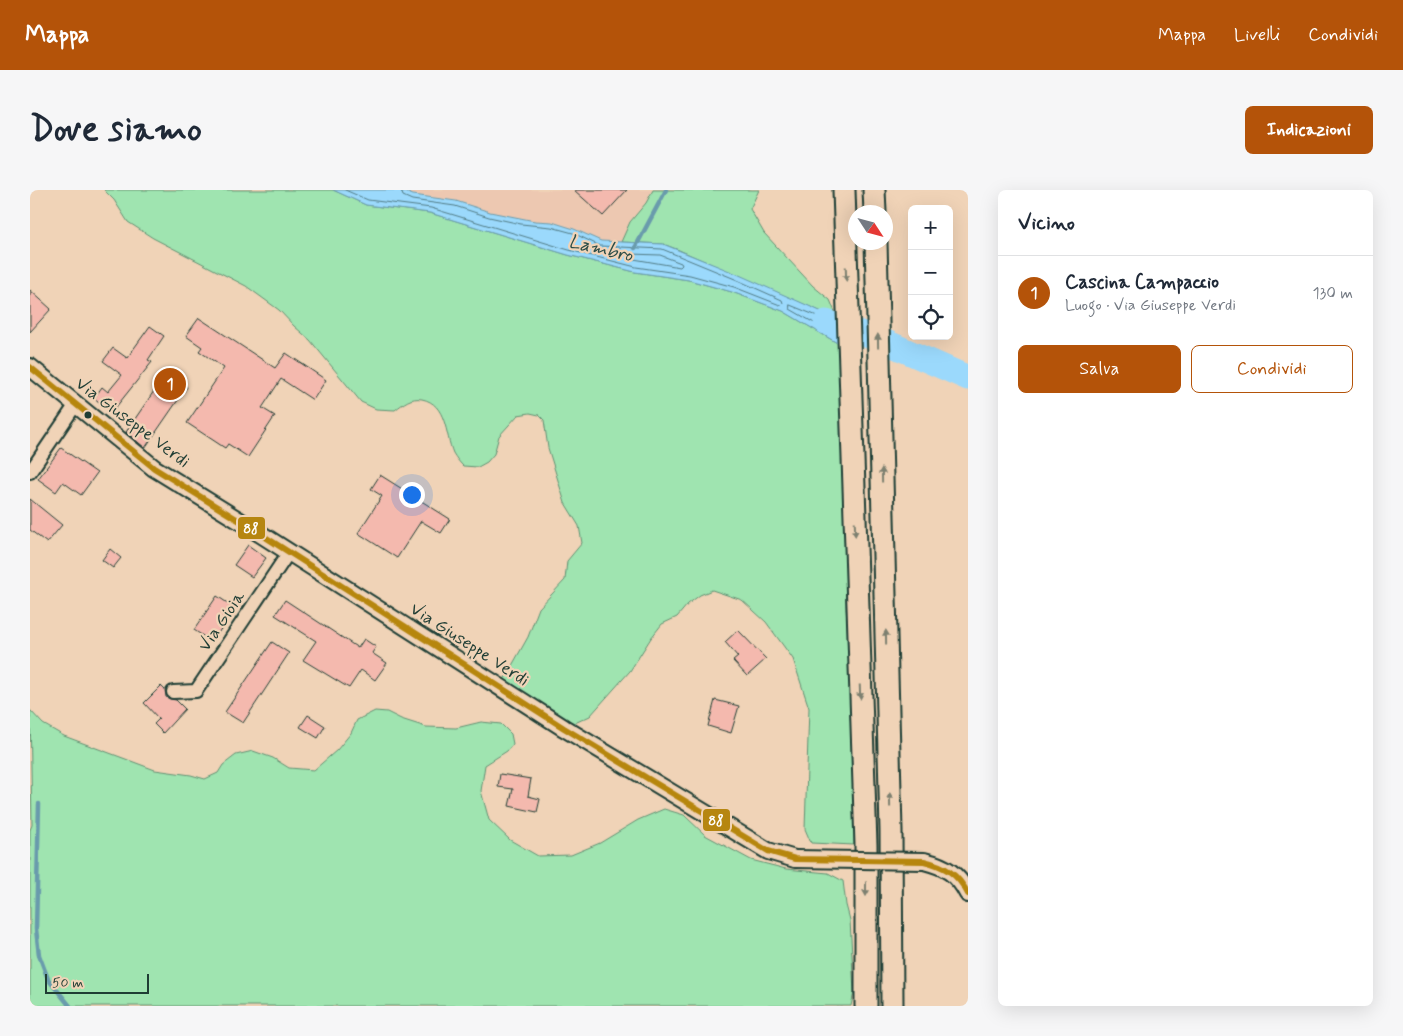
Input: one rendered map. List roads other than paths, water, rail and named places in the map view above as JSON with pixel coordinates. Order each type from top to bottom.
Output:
[{"type":"highway","points":[[844,190],[866,845],[866,1006]]},
{"type":"highway","points":[[874,190],[875,205]]},
{"type":"highway","points":[[876,250],[891,831],[892,1006]]},
{"type":"highway","points":[[891,831],[901,882],[904,1006]]},
{"type":"street","name":"Via Giuseppe Verdi","points":[[30,367],[154,468],[564,728],[768,852],[795,858],[924,861],[938,864],[949,870],[959,878],[968,894]]},
{"type":"street","points":[[30,472],[76,404]]},
{"type":"street","name":"Via Gioia","points":[[173,692],[196,691],[289,552]]},
{"type":"water","name":"Lambro","points":[[333,190],[400,190],[413,195],[456,201],[490,212],[535,221],[552,222],[601,241],[663,244],[737,274],[838,319],[839,344],[783,311],[732,292],[689,280],[635,272],[568,255],[430,213],[366,205]]},
{"type":"waterway","name":"Lambro","points":[[635,248],[666,190]]},
{"type":"waterway","points":[[826,322],[879,339],[968,378]]},
{"type":"waterway","points":[[39,804],[36,929],[39,955],[48,979],[70,1006]]},
{"type":"place","name":"Cascina Campaccio","points":[[170,384]]}]
